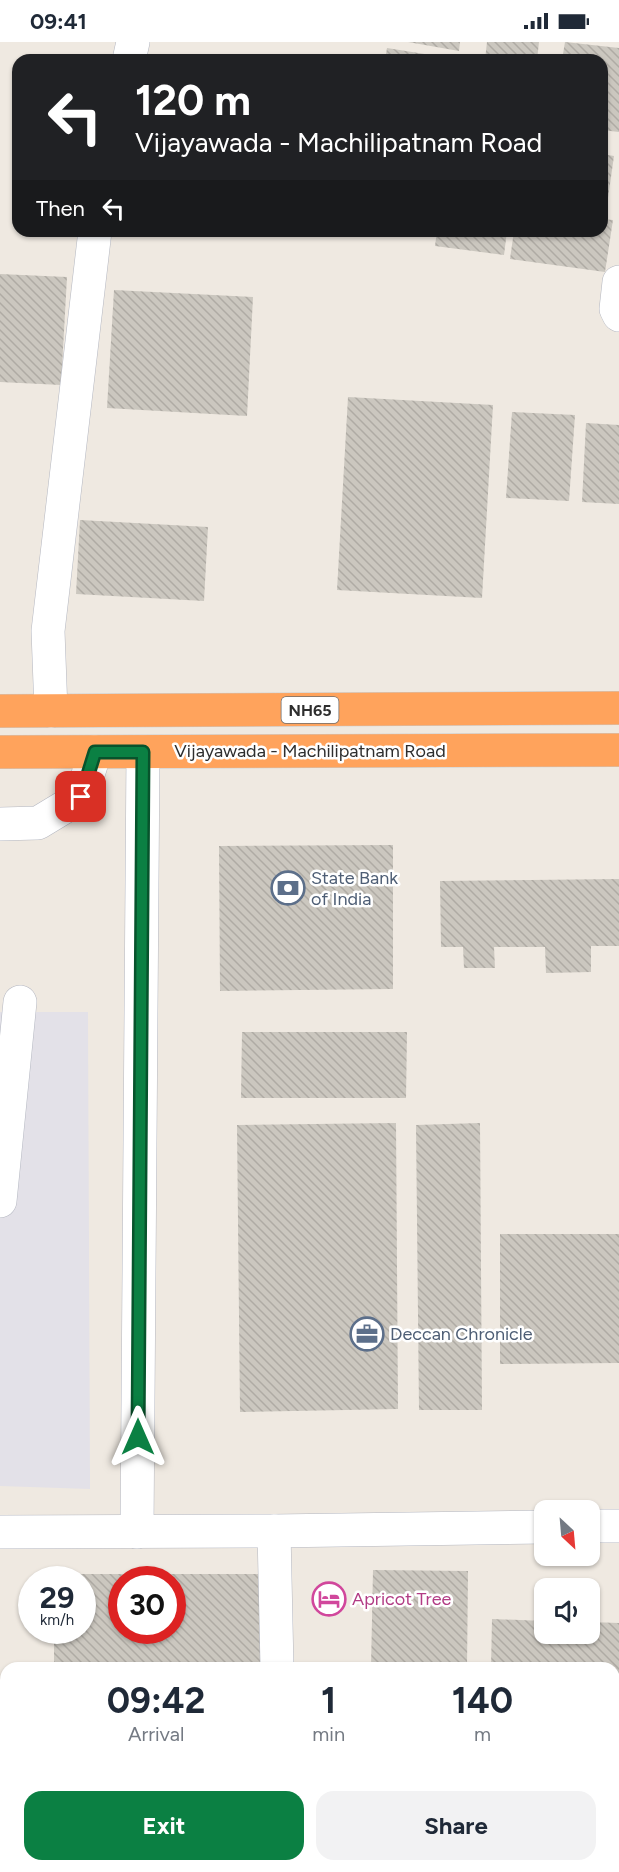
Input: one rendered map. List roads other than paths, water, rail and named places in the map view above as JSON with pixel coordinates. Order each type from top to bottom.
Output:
[{"type":"highway","points":[[525,751],[528,708]]},
{"type":"highway","name":"NH65","points":[[0,711],[619,708]]},
{"type":"highway","name":"Vijayawada - Machilipatnam Road","points":[[0,752],[619,750]]},
{"type":"street","points":[[51,711],[48,631],[94,237]]},
{"type":"street","points":[[619,282],[616,309],[619,315]]},
{"type":"street","points":[[0,824],[38,823],[81,797],[95,752]]},
{"type":"street","points":[[138,1532],[143,752]]},
{"type":"street","points":[[0,1201],[20,1002]]},
{"type":"street","points":[[600,1526],[619,1526]]},
{"type":"street","points":[[0,1532],[534,1527]]},
{"type":"street","points":[[274,1531],[277,1662]]},
{"type":"place","name":"State Bank of India","points":[[288,888]]},
{"type":"place","name":"Deccan Chronicle","points":[[367,1334]]},
{"type":"place","name":"Apricot Tree","points":[[329,1599]]}]
